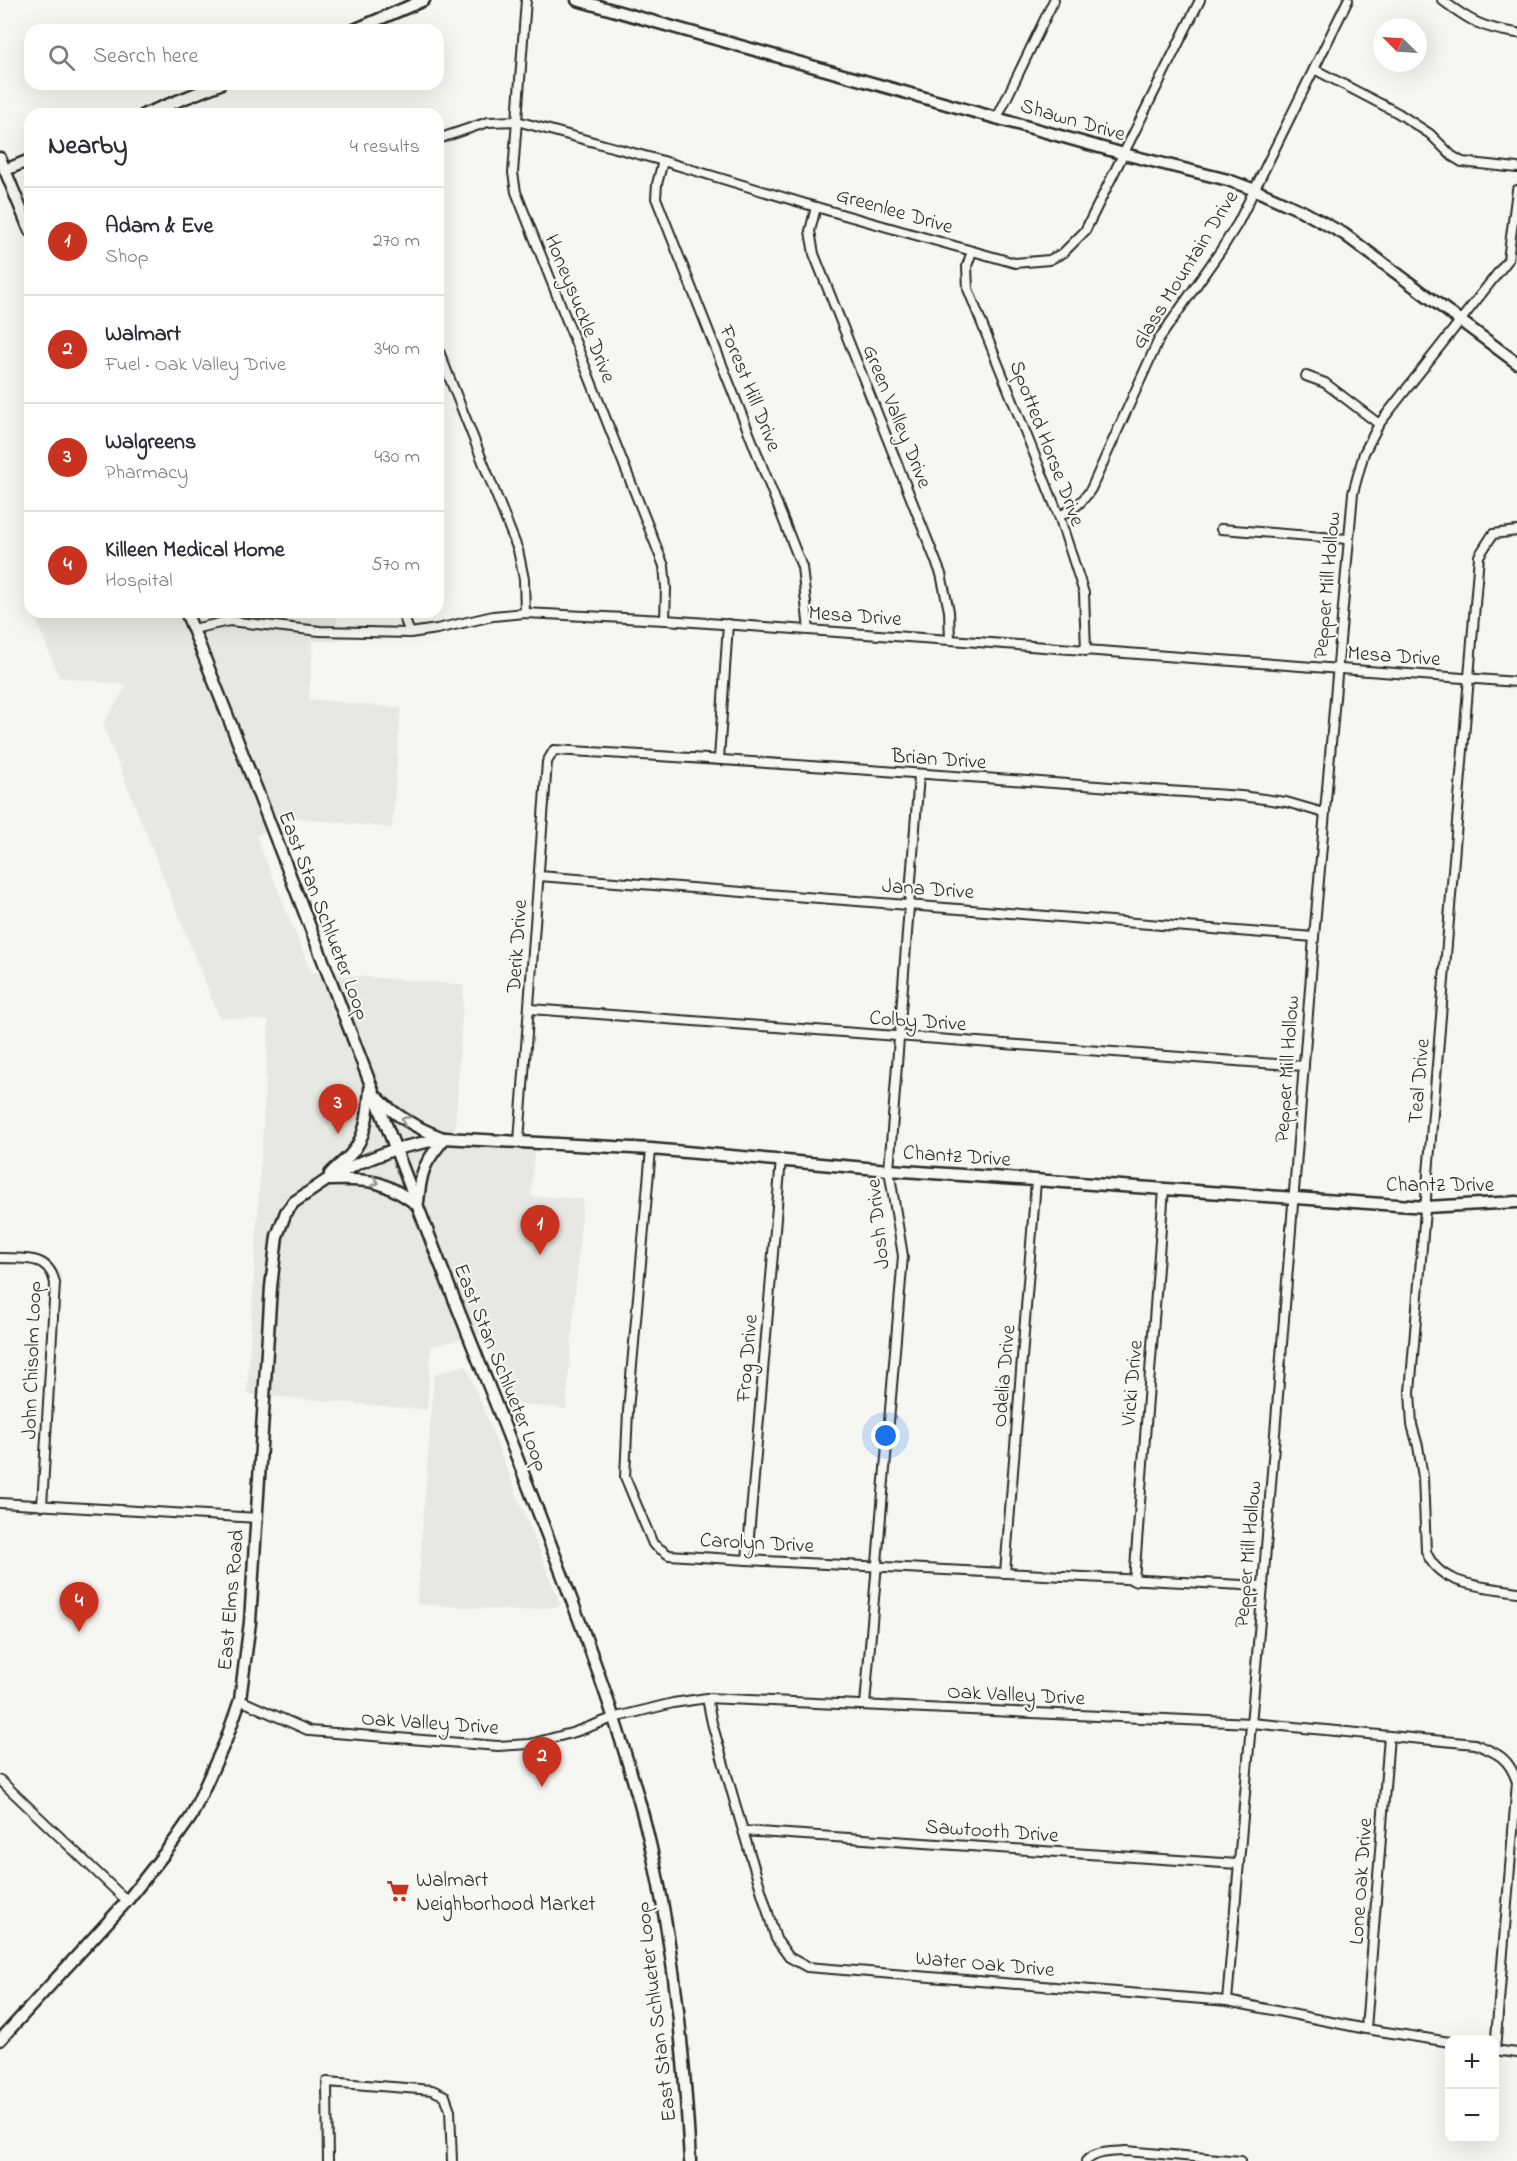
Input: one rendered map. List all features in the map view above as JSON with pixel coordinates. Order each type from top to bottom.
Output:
[{"type":"main road","points":[[368,24],[424,0]]},
{"type":"main road","name":"Shawn Drive","points":[[577,0],[603,4],[1124,154],[1228,180],[1255,190],[1344,234],[1517,363]]},
{"type":"main road","points":[[160,108],[205,90]]},
{"type":"main road","points":[[0,158],[24,216]]},
{"type":"main road","points":[[5,170],[24,162]]},
{"type":"main road","name":"East Stan Schlueter Loop","points":[[188,618],[395,1149],[545,1526],[613,1718],[646,1825],[663,1904],[674,1969],[686,2088],[690,2161]]},
{"type":"main road","points":[[372,1090],[389,1110],[410,1124],[444,1138],[426,1162],[420,1177],[418,1206]]},
{"type":"main road","points":[[327,1180],[357,1145],[364,1128],[372,1090]]},
{"type":"main road","name":"Chantz Drive","points":[[395,1149],[444,1138],[651,1149],[889,1170],[1426,1207],[1517,1202]]},
{"type":"main road","name":"East Elms Road","points":[[0,2040],[127,1901],[157,1864],[191,1817],[217,1762],[240,1700],[250,1622],[271,1287],[277,1236],[286,1212],[294,1202],[359,1162],[395,1149]]},
{"type":"main road","points":[[327,1180],[375,1181],[397,1190],[418,1206]]},
{"type":"street","name":"Honeysuckle Drive","points":[[526,0],[513,173],[516,192],[664,566],[665,620]]},
{"type":"street","points":[[997,118],[1054,0]]},
{"type":"street","name":"Greenlee Drive","points":[[444,138],[489,122],[517,122],[663,161],[1015,263],[1049,261],[1063,253],[1085,231],[1200,0]]},
{"type":"street","name":"Glass Mountain Drive","points":[[1059,516],[1083,502],[1091,489],[1159,339],[1221,250],[1255,190],[1348,0]]},
{"type":"street","points":[[1442,0],[1467,19],[1481,26],[1517,33]]},
{"type":"street","points":[[1314,69],[1398,112],[1430,134],[1452,156],[1462,162],[1517,168]]},
{"type":"street","name":"Forest Hill Drive","points":[[663,161],[656,198],[802,567],[809,630]]},
{"type":"street","name":"Pepper Mill Hollow","points":[[1227,2001],[1263,1586],[1324,813],[1353,493],[1364,453],[1379,424],[1460,320],[1513,261],[1517,190]]},
{"type":"street","name":"Green Valley Drive","points":[[816,207],[810,231],[814,254],[941,574],[949,611],[950,639]]},
{"type":"street","name":"Spotted Horse Drive","points":[[972,251],[967,266],[968,289],[1059,516],[1084,593],[1086,651]]},
{"type":"street","points":[[444,364],[518,550],[524,579],[525,613]]},
{"type":"street","points":[[1306,376],[1325,383],[1379,424]]},
{"type":"street","points":[[1221,529],[1348,539]]},
{"type":"street","name":"Teal Drive","points":[[1517,531],[1493,534],[1479,556],[1410,1392],[1412,1425],[1423,1477],[1426,1551],[1430,1562],[1439,1572],[1462,1582],[1517,1592]]},
{"type":"street","name":"Mesa Drive","points":[[193,629],[230,621],[320,631],[410,633],[494,616],[525,613],[950,639],[1517,682]]},
{"type":"street","points":[[404,618],[410,633]]},
{"type":"street","points":[[719,759],[728,624]]},
{"type":"street","name":"Brian Drive","points":[[550,753],[554,750],[719,759],[1241,796],[1286,802],[1324,813]]},
{"type":"street","name":"Derik Drive","points":[[519,1142],[547,762],[550,753]]},
{"type":"street","name":"Josh Drive","points":[[865,1705],[903,1256],[889,1170],[908,904],[920,775]]},
{"type":"street","name":"Jana Drive","points":[[539,876],[1314,937]]},
{"type":"street","name":"Colby Drive","points":[[530,1009],[1304,1066]]},
{"type":"street","name":"Carolyn Drive","points":[[651,1149],[628,1411],[625,1477],[653,1544],[669,1555],[1263,1586]]},
{"type":"street","name":"Frog Drive","points":[[747,1560],[781,1159]]},
{"type":"street","name":"Odelia Drive","points":[[1005,1574],[1036,1180]]},
{"type":"street","name":"Vicki Drive","points":[[1134,1581],[1164,1189]]},
{"type":"street","name":"John Chisolm Loop","points":[[0,1258],[40,1261],[51,1269],[55,1283],[42,1506]]},
{"type":"street","points":[[0,1503],[258,1518]]},
{"type":"street","name":"Oak Valley Drive","points":[[240,1700],[310,1731],[498,1746],[530,1744],[673,1702],[707,1698],[1251,1723],[1475,1744],[1505,1758],[1517,1782],[1496,2035]]},
{"type":"street","name":"Water Oak Drive","points":[[707,1698],[743,1831],[776,1939],[789,1957],[807,1967],[1227,2001],[1366,2029],[1445,2041]]},
{"type":"street","name":"Lone Oak Drive","points":[[1366,2029],[1389,1736]]},
{"type":"street","points":[[0,1780],[127,1901]]},
{"type":"street","name":"Sawtooth Drive","points":[[743,1831],[1238,1864]]},
{"type":"street","points":[[1499,2051],[1517,2053]]},
{"type":"street","points":[[328,2161],[327,2082],[432,2090],[445,2096],[450,2110],[452,2161]]},
{"type":"street","points":[[1086,2161],[1091,2156],[1107,2152],[1126,2151],[1241,2161]]},
{"type":"shaded area","points":[[35,618],[336,618],[339,641],[313,641],[309,699],[401,708],[392,828],[295,818],[256,836],[311,972],[464,985],[455,1133],[535,1139],[531,1196],[583,1199],[566,1409],[509,1403],[485,1334],[431,1346],[427,1410],[247,1394],[269,1021],[219,1017],[103,725],[127,685],[59,677]]},
{"type":"shaded area","points":[[466,1365],[561,1606],[520,1611],[417,1604],[434,1374]]},
{"type":"place","name":"Walgreens","points":[[338,1134]]},
{"type":"place","name":"Adam & Eve","points":[[540,1255]]},
{"type":"place","name":"Killeen Medical Home","points":[[79,1632]]},
{"type":"place","name":"Walmart","points":[[542,1787]]},
{"type":"place","name":"Walmart Neighborhood Market","points":[[398,1891]]}]
